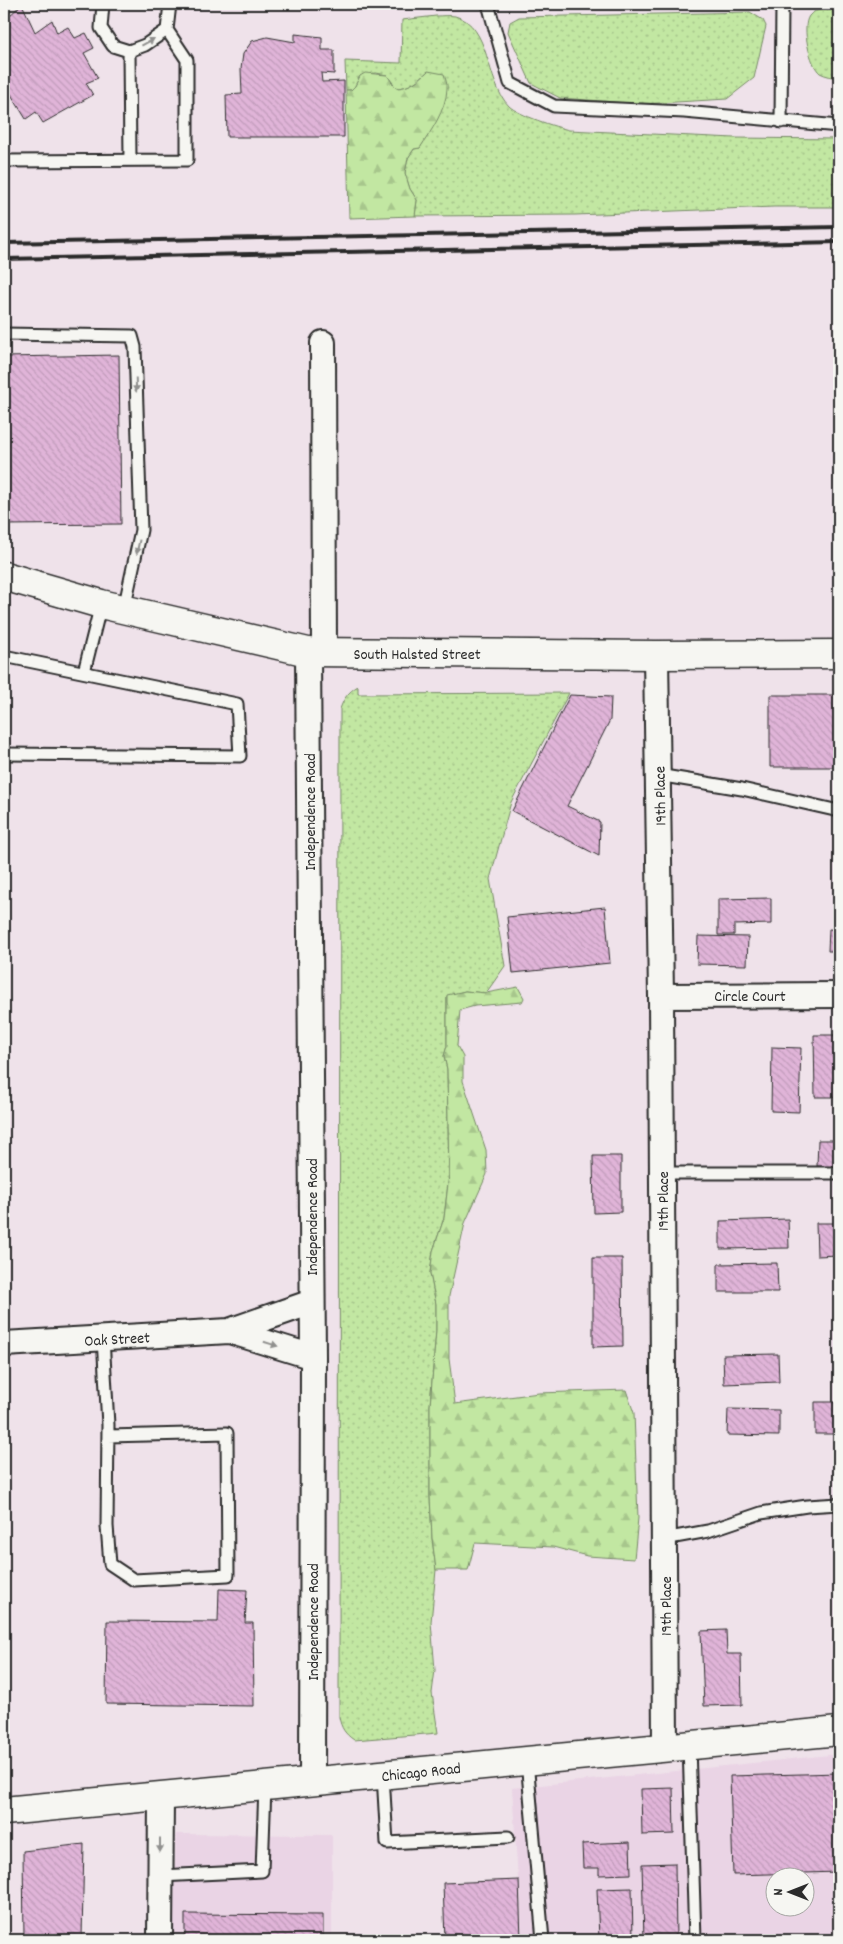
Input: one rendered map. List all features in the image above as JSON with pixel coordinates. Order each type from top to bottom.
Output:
[{"type":"main road","name":"South Halsted Street","points":[[4,576],[112,607],[316,652],[656,655],[839,654]]},
{"type":"main road","name":"Chicago Road","points":[[4,1811],[839,1731]]},
{"type":"street","name":"Independence Road","points":[[312,1782],[312,1302],[316,652],[323,343]]},
{"type":"street","name":"19th Place","points":[[656,655],[661,996],[664,1538],[677,1747]]},
{"type":"street","name":"Circle Court","points":[[661,996],[839,995]]},
{"type":"street","name":"Oak Street","points":[[4,1344],[229,1331],[312,1302]]},
{"type":"street","name":"Oak Street","points":[[229,1331],[313,1357]]},
{"type":"street","points":[[160,1940],[161,1796]]},
{"type":"lane","points":[[103,4],[101,28],[113,46],[129,51],[145,45],[167,30]]},
{"type":"lane","points":[[4,161],[187,160],[187,60],[167,30],[170,4]]},
{"type":"lane","points":[[488,4],[510,83],[554,106],[684,112],[839,126]]},
{"type":"lane","points":[[781,122],[782,4]]},
{"type":"lane","points":[[129,51],[130,160]]},
{"type":"lane","points":[[4,334],[132,336],[135,347],[141,530],[112,607],[84,672]]},
{"type":"lane","points":[[4,656],[237,704],[240,756],[4,754]]},
{"type":"lane","points":[[658,775],[742,789],[839,811]]},
{"type":"lane","points":[[662,1173],[839,1174]]},
{"type":"lane","points":[[103,1338],[108,1436],[107,1526],[110,1564],[134,1580],[228,1575],[227,1433],[108,1436]]},
{"type":"lane","points":[[664,1538],[708,1531],[760,1513],[807,1506],[839,1504]]},
{"type":"lane","points":[[677,1747],[696,1940]]},
{"type":"lane","points":[[527,1761],[543,1940]]},
{"type":"lane","points":[[383,1775],[387,1843],[508,1837]]},
{"type":"lane","points":[[160,1876],[262,1871],[265,1786]]},
{"type":"shaded area","points":[[839,1754],[839,1940],[522,1940],[512,1788]]},
{"type":"shaded area","points":[[176,1834],[332,1835],[332,1940],[173,1940]]},
{"type":"green space","points":[[839,9],[839,79],[822,74],[816,69],[808,46],[806,28],[809,16],[815,11]]},
{"type":"green space","points":[[750,12],[763,20],[766,26],[754,78],[727,99],[643,104],[560,98],[531,83],[508,32],[510,22],[519,17]]},
{"type":"green space","points":[[455,16],[467,21],[482,42],[501,96],[509,106],[529,117],[555,126],[569,130],[734,138],[839,139],[839,207],[774,207],[575,215],[415,216],[417,200],[410,189],[405,173],[408,158],[414,149],[420,148],[441,111],[428,71],[406,87],[396,88],[387,75],[376,73],[360,76],[351,90],[346,90],[345,61],[401,63],[402,20]]},
{"type":"green space","points":[[428,71],[444,74],[447,87],[444,105],[437,120],[420,148],[414,149],[408,158],[405,173],[410,189],[417,200],[415,216],[349,218],[346,90],[351,90],[360,76],[365,73],[387,75],[396,88],[401,88],[418,80]]},
{"type":"green space","points":[[358,686],[358,694],[569,693],[511,802],[490,879],[505,966],[486,993],[465,991],[447,996],[447,1046],[444,1056],[447,1069],[449,1175],[444,1218],[433,1251],[430,1273],[436,1304],[436,1330],[430,1406],[430,1496],[436,1570],[431,1622],[435,1670],[432,1693],[438,1733],[354,1740],[344,1730],[339,1717],[340,709],[347,696]]},
{"type":"green space","points":[[518,987],[524,998],[522,1002],[475,1006],[460,1010],[457,1046],[463,1057],[463,1081],[486,1150],[487,1174],[465,1223],[449,1296],[449,1359],[455,1404],[539,1393],[626,1390],[634,1413],[638,1518],[634,1559],[587,1556],[553,1547],[475,1543],[468,1570],[436,1570],[430,1496],[430,1406],[436,1330],[436,1304],[430,1273],[433,1251],[444,1218],[449,1175],[447,1069],[444,1056],[447,1046],[447,995],[465,991],[486,993]]},
{"type":"building","points":[[22,4],[35,32],[52,20],[57,33],[68,27],[75,38],[86,33],[94,48],[84,53],[98,78],[86,83],[93,95],[43,123],[36,112],[26,119],[4,83],[4,65],[8,62],[4,55],[4,17],[7,18]]},
{"type":"building","points":[[295,34],[322,37],[322,50],[334,50],[334,74],[321,73],[322,82],[344,81],[344,137],[227,137],[226,95],[242,94],[241,69],[243,54],[252,41],[267,37],[295,42]]},
{"type":"building","points":[[119,355],[121,524],[4,525],[4,357]]},
{"type":"building","points":[[570,695],[611,697],[610,720],[567,806],[600,822],[599,856],[512,811]]},
{"type":"building","points":[[770,695],[839,695],[839,767],[770,767]]},
{"type":"building","points":[[771,898],[771,924],[734,925],[734,935],[718,935],[718,899]]},
{"type":"building","points":[[605,907],[610,963],[513,973],[507,917]]},
{"type":"building","points":[[829,929],[839,930],[839,951],[828,951]]},
{"type":"building","points":[[698,936],[748,937],[747,965],[697,964]]},
{"type":"building","points":[[814,1035],[838,1035],[839,1097],[815,1097]]},
{"type":"building","points":[[772,1047],[801,1048],[799,1112],[771,1111]]},
{"type":"building","points":[[818,1140],[839,1140],[839,1167],[817,1166]]},
{"type":"building","points":[[593,1156],[621,1156],[621,1212],[594,1213]]},
{"type":"building","points":[[788,1219],[789,1248],[720,1249],[720,1221]]},
{"type":"building","points":[[816,1223],[839,1223],[839,1255],[817,1256]]},
{"type":"building","points":[[593,1258],[622,1258],[623,1346],[593,1347]]},
{"type":"building","points":[[777,1263],[778,1292],[718,1292],[718,1264]]},
{"type":"building","points":[[778,1354],[779,1382],[724,1384],[723,1355]]},
{"type":"building","points":[[815,1402],[839,1402],[839,1434],[815,1434]]},
{"type":"building","points":[[728,1409],[779,1410],[779,1436],[727,1435]]},
{"type":"building","points":[[219,1589],[247,1590],[245,1623],[253,1623],[254,1706],[106,1704],[107,1621],[218,1622]]},
{"type":"building","points":[[726,1630],[727,1654],[741,1654],[742,1705],[704,1706],[701,1631]]},
{"type":"building","points":[[839,1773],[839,1872],[816,1873],[816,1866],[766,1866],[766,1874],[733,1875],[730,1776]]},
{"type":"building","points":[[673,1788],[674,1834],[642,1835],[641,1789]]},
{"type":"building","points":[[630,1842],[631,1874],[599,1875],[599,1868],[583,1868],[582,1844]]},
{"type":"building","points":[[84,1844],[82,1937],[60,1938],[60,1940],[24,1940],[23,1851]]},
{"type":"building","points":[[675,1863],[676,1940],[644,1940],[642,1864]]},
{"type":"building","points":[[519,1880],[521,1940],[445,1940],[443,1883]]},
{"type":"building","points":[[632,1888],[633,1940],[599,1940],[597,1889]]},
{"type":"building","points":[[185,1914],[323,1915],[323,1940],[185,1940]]},
{"type":"railway","points":[[4,243],[839,227]]},
{"type":"railway","points":[[4,259],[839,242]]}]
